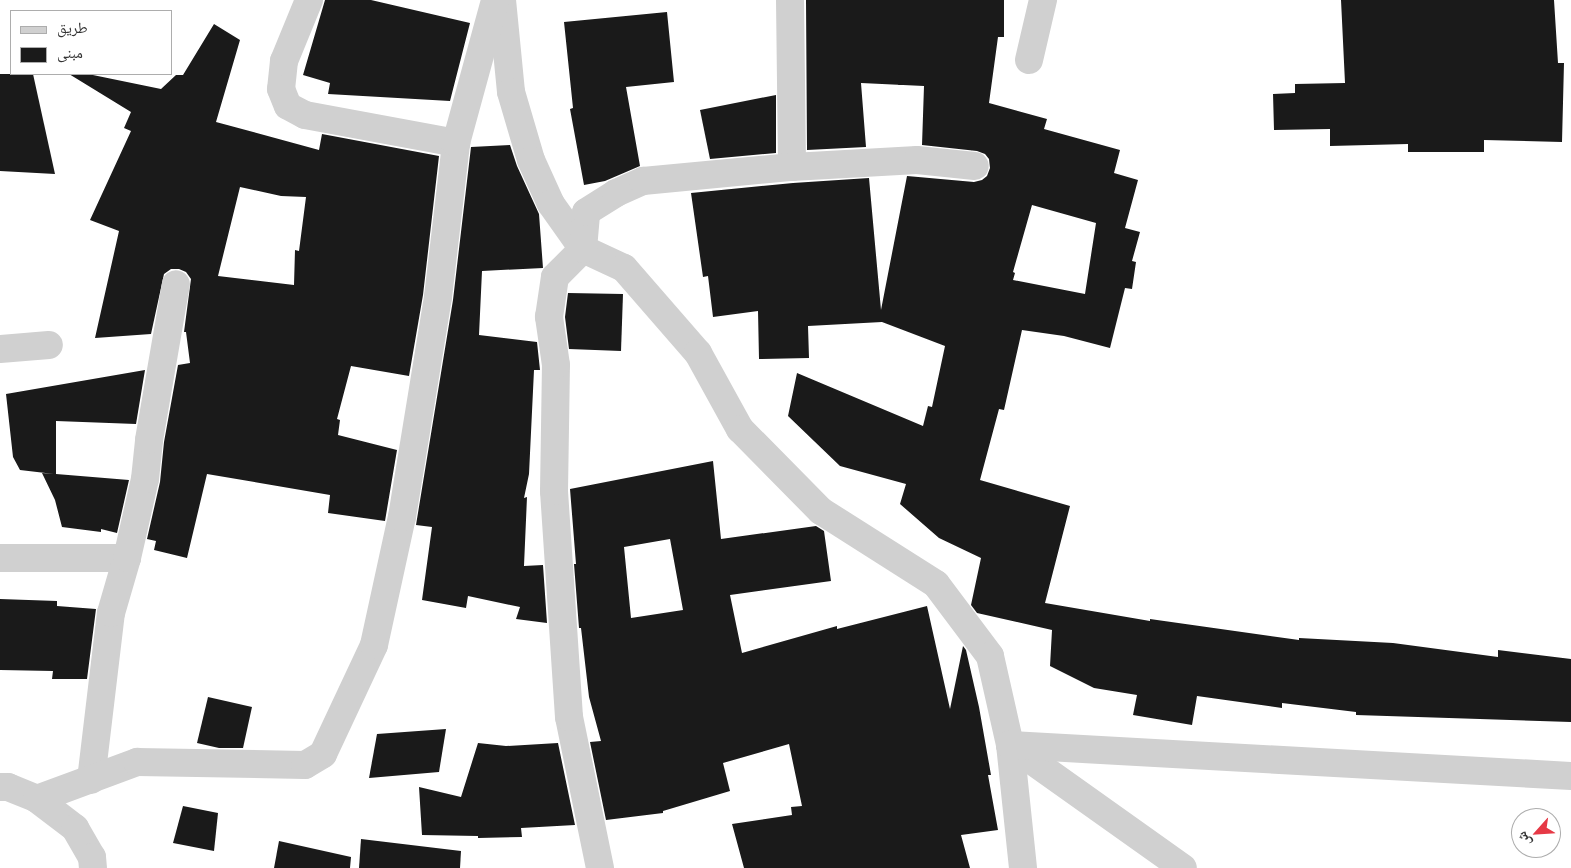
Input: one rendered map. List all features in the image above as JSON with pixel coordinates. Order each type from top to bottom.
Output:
[{"type":"street","points":[[308,0],[284,61],[281,89],[288,106],[305,115],[456,143]]},
{"type":"street","points":[[37,799],[137,762],[305,765],[323,754],[374,645],[402,517],[412,460],[438,297],[456,143],[496,0]]},
{"type":"street","points":[[502,0],[511,92],[531,160],[551,204],[583,249],[624,268],[698,353],[740,429],[821,511],[936,584],[990,656],[1010,745],[1019,863]]},
{"type":"street","points":[[790,0],[792,167]]},
{"type":"street","points":[[1028,60],[1043,0]]},
{"type":"street","points":[[600,868],[569,717],[554,491],[556,365],[549,317],[555,277],[583,249],[586,212],[616,193],[644,181],[792,167],[917,160],[975,166]]},
{"type":"street","points":[[91,780],[111,613],[127,558],[145,480],[149,440],[176,284]]},
{"type":"street","points":[[0,349],[49,345]]},
{"type":"street","points":[[0,558],[127,558]]},
{"type":"street","points":[[1010,745],[1571,776]]},
{"type":"street","points":[[1010,745],[1183,868]]},
{"type":"street","points":[[0,787],[8,787],[37,799],[75,828],[92,857],[93,868]]},
{"type":"building","points":[[325,0],[371,0],[470,23],[450,101],[328,94],[330,83],[303,75]]},
{"type":"building","points":[[806,0],[1004,0],[1004,37],[998,37],[989,103],[1047,119],[1044,129],[1120,150],[1114,173],[1138,180],[1125,228],[1140,232],[1132,261],[1136,262],[1132,289],[1125,288],[1110,348],[1064,336],[1022,330],[1004,410],[999,409],[980,480],[1070,506],[1045,603],[1150,621],[1150,619],[1299,640],[1299,638],[1393,643],[1498,657],[1498,650],[1571,659],[1571,722],[1356,715],[1356,712],[1282,703],[1282,708],[1197,696],[1192,725],[1133,715],[1137,695],[1094,688],[1050,666],[1052,630],[977,613],[971,605],[981,558],[939,538],[900,504],[906,484],[840,466],[788,416],[797,373],[923,426],[928,406],[932,407],[945,346],[882,322],[808,326],[809,358],[759,359],[758,311],[713,317],[708,276],[703,277],[691,193],[869,178],[881,310],[907,176],[974,182],[982,180],[987,176],[990,168],[989,159],[985,154],[977,151],[922,145],[924,86],[861,83],[866,147],[807,150]],"holes":[[[1032,205],[1096,223],[1085,294],[1013,280],[1015,273],[1013,272]]]},
{"type":"building","points":[[1341,0],[1554,0],[1558,63],[1564,63],[1562,142],[1484,140],[1484,152],[1408,152],[1408,144],[1330,146],[1330,129],[1274,130],[1273,94],[1295,93],[1295,84],[1345,83]]},
{"type":"building","points":[[667,12],[674,82],[626,87],[640,166],[605,181],[584,185],[570,109],[573,108],[564,22]]},
{"type":"building","points":[[214,24],[240,40],[216,122],[319,150],[322,134],[439,156],[423,295],[409,376],[351,366],[337,419],[340,420],[338,435],[397,450],[385,521],[328,513],[330,495],[207,474],[187,558],[154,550],[156,541],[147,539],[160,482],[164,442],[178,365],[190,363],[186,332],[184,332],[191,279],[186,272],[179,269],[171,269],[164,274],[151,334],[95,338],[119,231],[90,220],[131,131],[124,128],[131,112],[71,75],[93,75],[161,89],[176,75],[183,75]],"holes":[[[240,187],[281,196],[306,197],[299,251],[295,250],[294,285],[218,276]]]},
{"type":"building","points":[[0,74],[33,75],[55,174],[0,171]]},
{"type":"building","points":[[776,95],[776,153],[710,159],[700,110]]},
{"type":"building","points":[[510,145],[517,166],[539,214],[543,268],[482,271],[479,335],[537,342],[540,370],[534,370],[529,474],[524,498],[527,497],[524,566],[543,565],[547,623],[516,619],[520,607],[468,596],[466,608],[422,600],[432,527],[416,525],[453,300],[471,147]]},
{"type":"building","points":[[568,293],[623,294],[621,351],[569,349],[565,317]]},
{"type":"building","points":[[145,370],[136,424],[56,421],[56,474],[129,480],[117,533],[101,529],[101,532],[62,527],[55,500],[42,473],[54,474],[20,470],[13,457],[6,394]]},
{"type":"building","points":[[713,461],[721,539],[816,526],[824,531],[831,581],[730,595],[742,653],[837,626],[837,629],[927,606],[950,709],[963,646],[966,650],[979,707],[991,775],[988,775],[998,830],[961,835],[970,868],[744,868],[732,824],[792,815],[791,807],[802,806],[789,744],[723,763],[730,791],[663,811],[663,813],[606,820],[590,742],[601,741],[589,697],[581,628],[579,628],[570,489]],"holes":[[[670,539],[683,610],[631,618],[624,547]]]},
{"type":"building","points":[[0,599],[57,601],[57,606],[96,609],[87,679],[52,679],[53,671],[0,670]]},
{"type":"building","points":[[208,697],[252,707],[243,748],[219,748],[197,743]]},
{"type":"building","points":[[446,729],[439,772],[369,778],[377,734]]},
{"type":"building","points":[[478,743],[506,746],[558,743],[575,825],[521,828],[522,837],[478,838],[478,836],[422,835],[419,787],[461,797]]},
{"type":"building","points":[[183,806],[218,813],[214,851],[173,843]]},
{"type":"building","points":[[361,839],[461,851],[460,868],[359,868]]},
{"type":"building","points":[[279,841],[351,857],[350,868],[274,868]]}]
